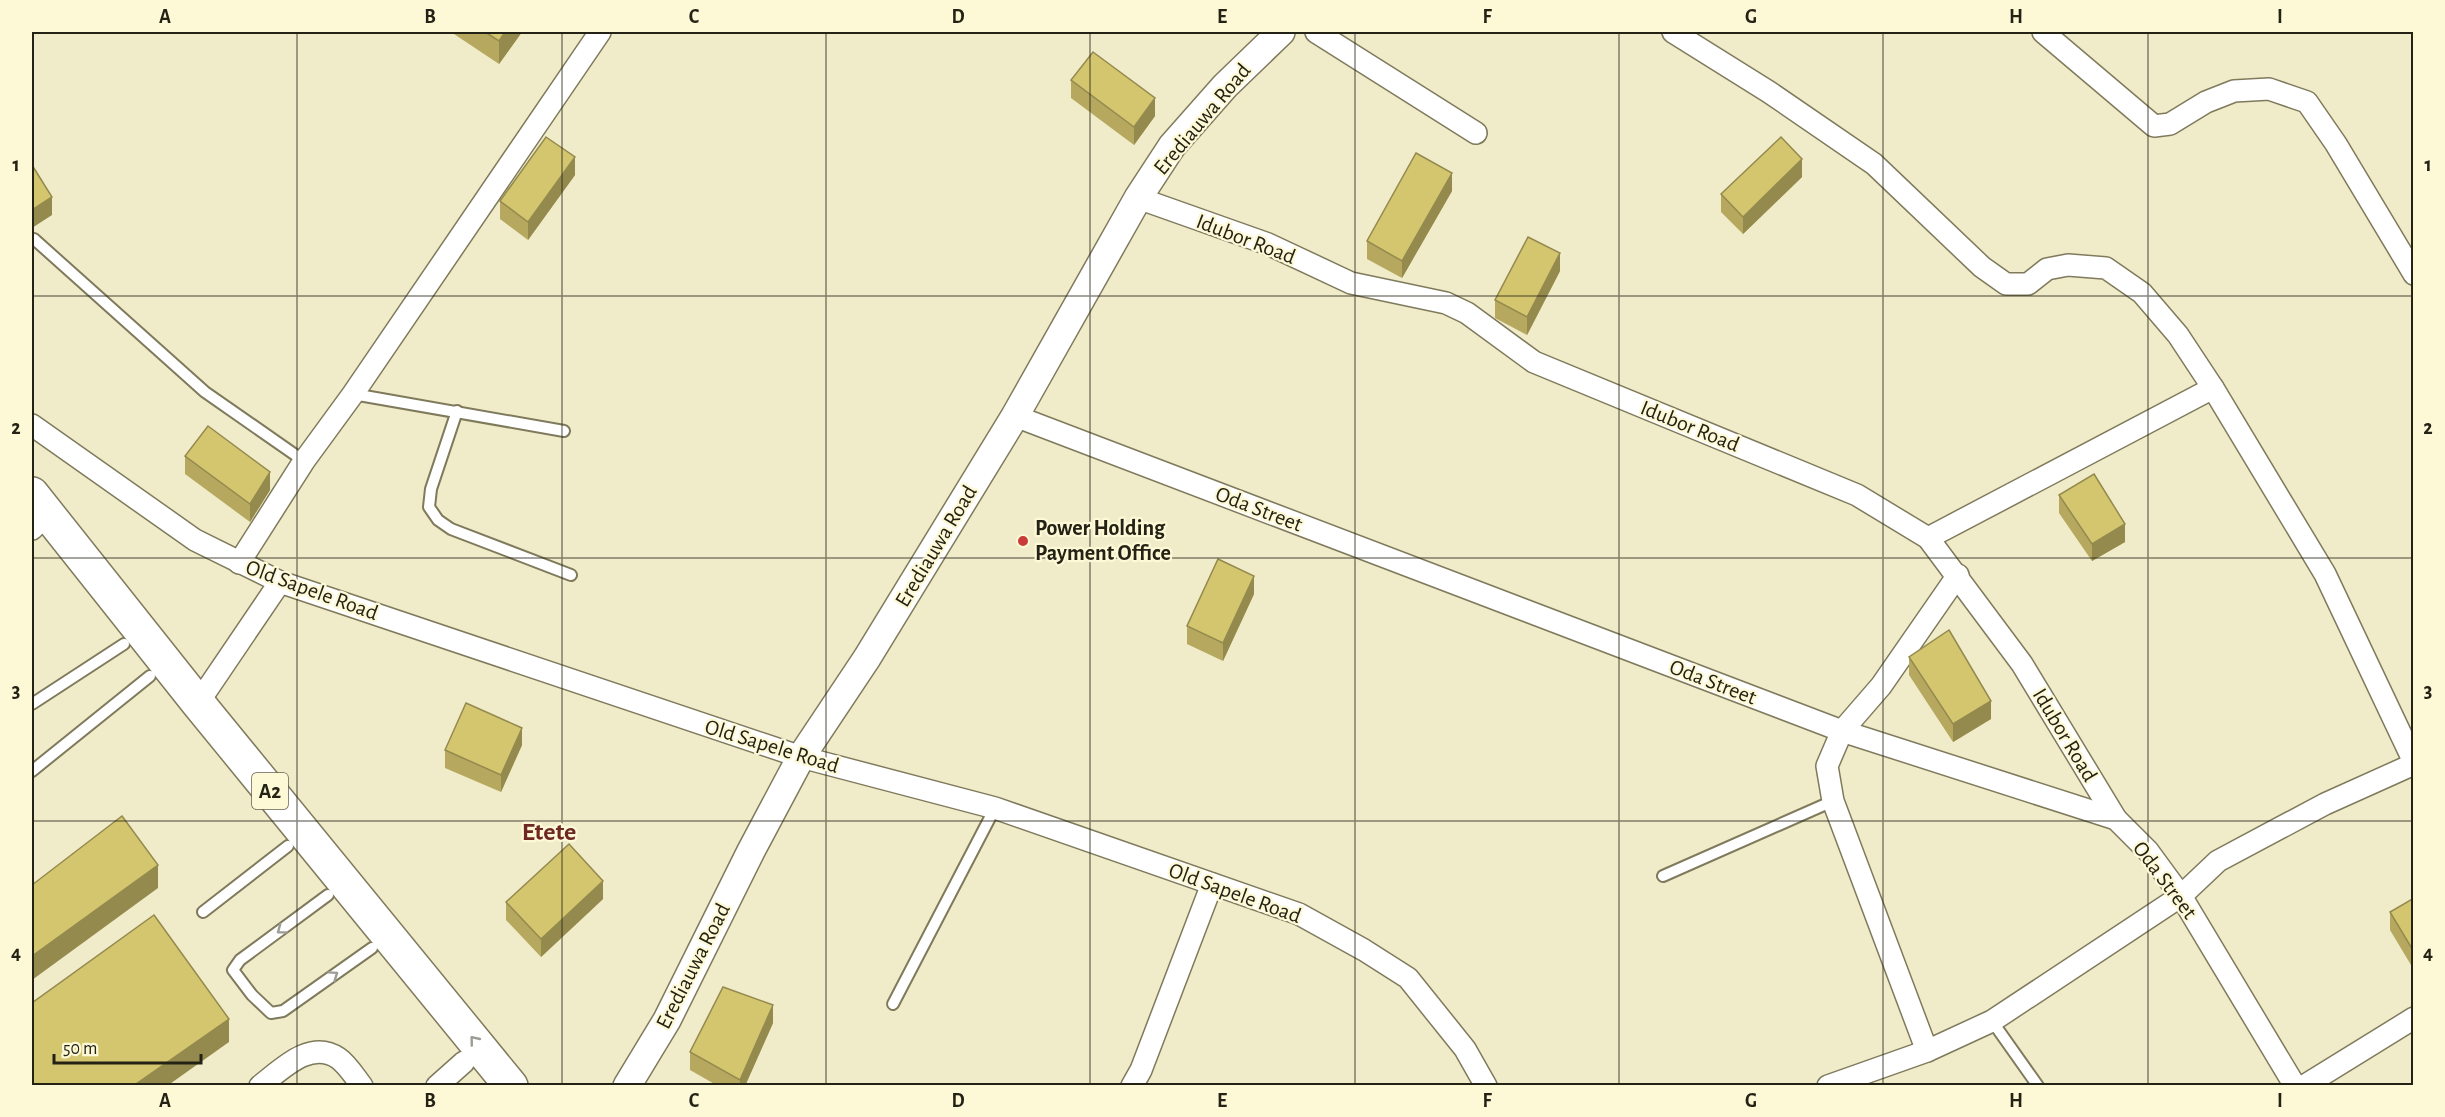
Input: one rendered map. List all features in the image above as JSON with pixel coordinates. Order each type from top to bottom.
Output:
[{"type":"highway","name":"A2","points":[[32,494],[198,703],[511,1086]]},
{"type":"highway","name":"A2","points":[[33,526],[124,644],[473,1074]]},
{"type":"street","points":[[239,563],[304,461],[353,394],[600,32]]},
{"type":"street","name":"Erediauwa Road","points":[[627,1086],[667,1020],[751,851],[801,758],[867,658],[1015,416],[1138,198],[1173,146],[1225,86],[1281,32]]},
{"type":"street","points":[[1316,32],[1476,133]]},
{"type":"street","points":[[1673,32],[1769,92],[1874,164],[1982,267],[2006,284],[2028,284],[2047,268],[2068,265],[2106,268],[2142,292],[2178,335],[2213,388],[2325,574],[2414,763],[2325,804],[2218,861],[2181,897],[1992,1021],[1927,1051],[1828,1086]]},
{"type":"street","points":[[2043,32],[2154,126],[2170,124],[2206,102],[2234,91],[2269,89],[2307,102],[2336,144],[2414,274]]},
{"type":"street","name":"Idubor Road","points":[[1138,198],[1268,244],[1351,283],[1446,303],[1467,313],[1534,362],[1857,495],[1928,538],[1958,575],[2022,664],[2116,819]]},
{"type":"street","points":[[1928,538],[2213,388]]},
{"type":"street","name":"Oda Street","points":[[1015,416],[1842,731],[2116,819],[2148,851],[2181,897],[2295,1086]]},
{"type":"street","name":"Old Sapele Road","points":[[32,425],[195,540],[280,582],[801,758],[995,808],[1299,914],[1364,950],[1408,978],[1465,1049],[1486,1086]]},
{"type":"street","points":[[1927,1051],[1833,801],[1827,766],[1842,731],[1881,686],[1958,575]]},
{"type":"street","points":[[198,703],[280,582]]},
{"type":"street","points":[[1132,1086],[1141,1070],[1212,884]]},
{"type":"street","points":[[2304,1086],[2414,1018]]},
{"type":"street","points":[[260,1086],[300,1055],[315,1052],[337,1057],[362,1086]]},
{"type":"street","points":[[436,1086],[473,1074]]},
{"type":"lane","points":[[34,239],[206,392],[304,461]]},
{"type":"lane","points":[[353,394],[564,431]]},
{"type":"lane","points":[[457,411],[432,489],[429,507],[438,520],[451,529],[572,575]]},
{"type":"lane","points":[[32,704],[124,644]]},
{"type":"lane","points":[[32,771],[150,676]]},
{"type":"lane","points":[[1663,876],[1833,801]]},
{"type":"lane","points":[[893,1004],[995,808]]},
{"type":"lane","points":[[203,912],[288,846]]},
{"type":"lane","points":[[328,895],[240,960],[233,970],[252,995],[271,1012],[283,1011],[372,948]]},
{"type":"lane","points":[[1992,1021],[2038,1086]]},
{"type":"building","points":[[485,32],[505,32],[499,41]]},
{"type":"building","points":[[1093,52],[1155,98],[1134,127],[1071,80]]},
{"type":"building","points":[[546,137],[575,157],[528,222],[500,201]]},
{"type":"building","points":[[1781,137],[1802,159],[1743,217],[1721,194]]},
{"type":"building","points":[[1416,153],[1452,173],[1402,261],[1367,241]]},
{"type":"building","points":[[32,165],[52,197],[32,210]]},
{"type":"building","points":[[1528,237],[1560,253],[1527,317],[1495,300]]},
{"type":"building","points":[[208,426],[270,472],[250,504],[185,456]]},
{"type":"building","points":[[2094,474],[2125,524],[2092,544],[2059,495]]},
{"type":"building","points":[[1218,559],[1254,576],[1223,643],[1187,626]]},
{"type":"building","points":[[1949,630],[1991,701],[1953,724],[1909,657]]},
{"type":"building","points":[[466,703],[522,728],[501,775],[445,750]]},
{"type":"building","points":[[122,816],[158,865],[32,956],[32,885]]},
{"type":"building","points":[[569,844],[603,881],[541,939],[506,902]]},
{"type":"building","points":[[2414,898],[2414,952],[2390,912]]},
{"type":"building","points":[[154,915],[229,1019],[133,1086],[32,1086],[32,1003]]},
{"type":"building","points":[[723,987],[773,1005],[740,1080],[690,1052]]},
{"type":"place","name":"Power Holding Payment Office","points":[[1023,541]]},
{"type":"district","name":"Etete","points":[[549,832]]}]
